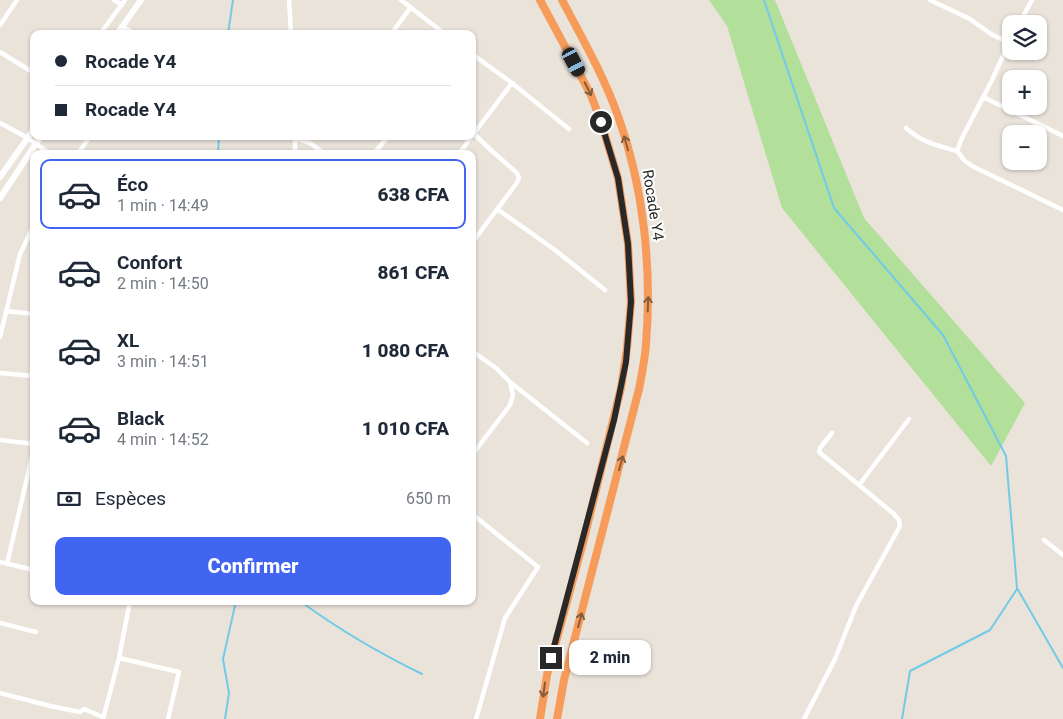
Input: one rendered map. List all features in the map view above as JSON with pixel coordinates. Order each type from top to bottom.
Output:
[{"type":"highway","name":"Rocade Y4","points":[[540,0],[591,95],[618,178],[628,244],[631,302],[622,388],[547,675],[540,719]]},
{"type":"highway","name":"Rocade Y4","points":[[557,719],[564,680],[639,389],[646,346],[648,298],[645,245],[636,176],[618,116],[604,81],[562,0]]},
{"type":"street","points":[[0,25],[17,0]]},
{"type":"street","points":[[114,0],[122,5]]},
{"type":"street","points":[[103,30],[125,0]]},
{"type":"street","points":[[120,30],[141,0]]},
{"type":"street","points":[[289,0],[292,30]]},
{"type":"street","points":[[401,0],[440,30]]},
{"type":"street","points":[[930,0],[970,20],[991,34],[1002,38]]},
{"type":"street","points":[[1024,15],[1032,0]]},
{"type":"street","points":[[395,30],[411,8]]},
{"type":"street","points":[[123,27],[128,30]]},
{"type":"street","points":[[0,52],[30,71]]},
{"type":"street","points":[[476,57],[512,83],[569,130]]},
{"type":"street","points":[[957,152],[962,138],[1002,58]]},
{"type":"street","points":[[476,130],[512,83]]},
{"type":"street","points":[[983,97],[1063,136]]},
{"type":"street","points":[[0,123],[28,138]]},
{"type":"street","points":[[906,128],[932,145],[957,152],[974,167],[1063,209]]},
{"type":"street","points":[[0,177],[30,135]]},
{"type":"street","points":[[476,137],[517,173],[518,178],[516,184],[476,237]]},
{"type":"street","points":[[31,140],[45,150]]},
{"type":"street","points":[[31,150],[38,140]]},
{"type":"street","points":[[302,140],[320,150]]},
{"type":"street","points":[[377,150],[385,140]]},
{"type":"street","points":[[0,198],[30,152]]},
{"type":"street","points":[[497,209],[606,290]]},
{"type":"street","points":[[0,337],[20,254],[30,233]]},
{"type":"street","points":[[6,311],[30,314]]},
{"type":"street","points":[[476,354],[587,443]]},
{"type":"street","points":[[0,373],[30,376]]},
{"type":"street","points":[[476,450],[510,405],[512,396],[510,382]]},
{"type":"street","points":[[858,485],[909,419]]},
{"type":"street","points":[[804,719],[835,659],[856,606],[900,526],[899,520],[894,514],[819,452],[820,448],[832,434]]},
{"type":"street","points":[[0,440],[30,444]]},
{"type":"street","points":[[7,564],[30,465]]},
{"type":"street","points":[[476,517],[538,567],[505,618],[476,719]]},
{"type":"street","points":[[1044,540],[1063,555]]},
{"type":"street","points":[[0,562],[30,569]]},
{"type":"street","points":[[0,693],[50,706],[80,712],[84,710],[103,718],[119,658],[129,605]]},
{"type":"street","points":[[0,623],[36,632]]},
{"type":"street","points":[[119,658],[179,672],[168,719]]},
{"type":"green space","points":[[709,0],[775,0],[864,218],[1025,403],[991,466],[782,208],[727,26]]},
{"type":"waterway","points":[[229,30],[233,0]]},
{"type":"waterway","points":[[764,0],[834,208],[943,335],[1006,456],[1017,588],[1063,668]]},
{"type":"waterway","points":[[218,150],[219,140]]},
{"type":"waterway","points":[[902,719],[910,671],[990,630],[1017,589]]},
{"type":"waterway","points":[[225,719],[229,693],[223,659],[235,605]]},
{"type":"waterway","points":[[306,605],[359,640],[422,674]]},
{"type":"route","points":[[551,658],[622,388],[627,348],[631,302],[628,244],[618,178],[601,122]]}]
